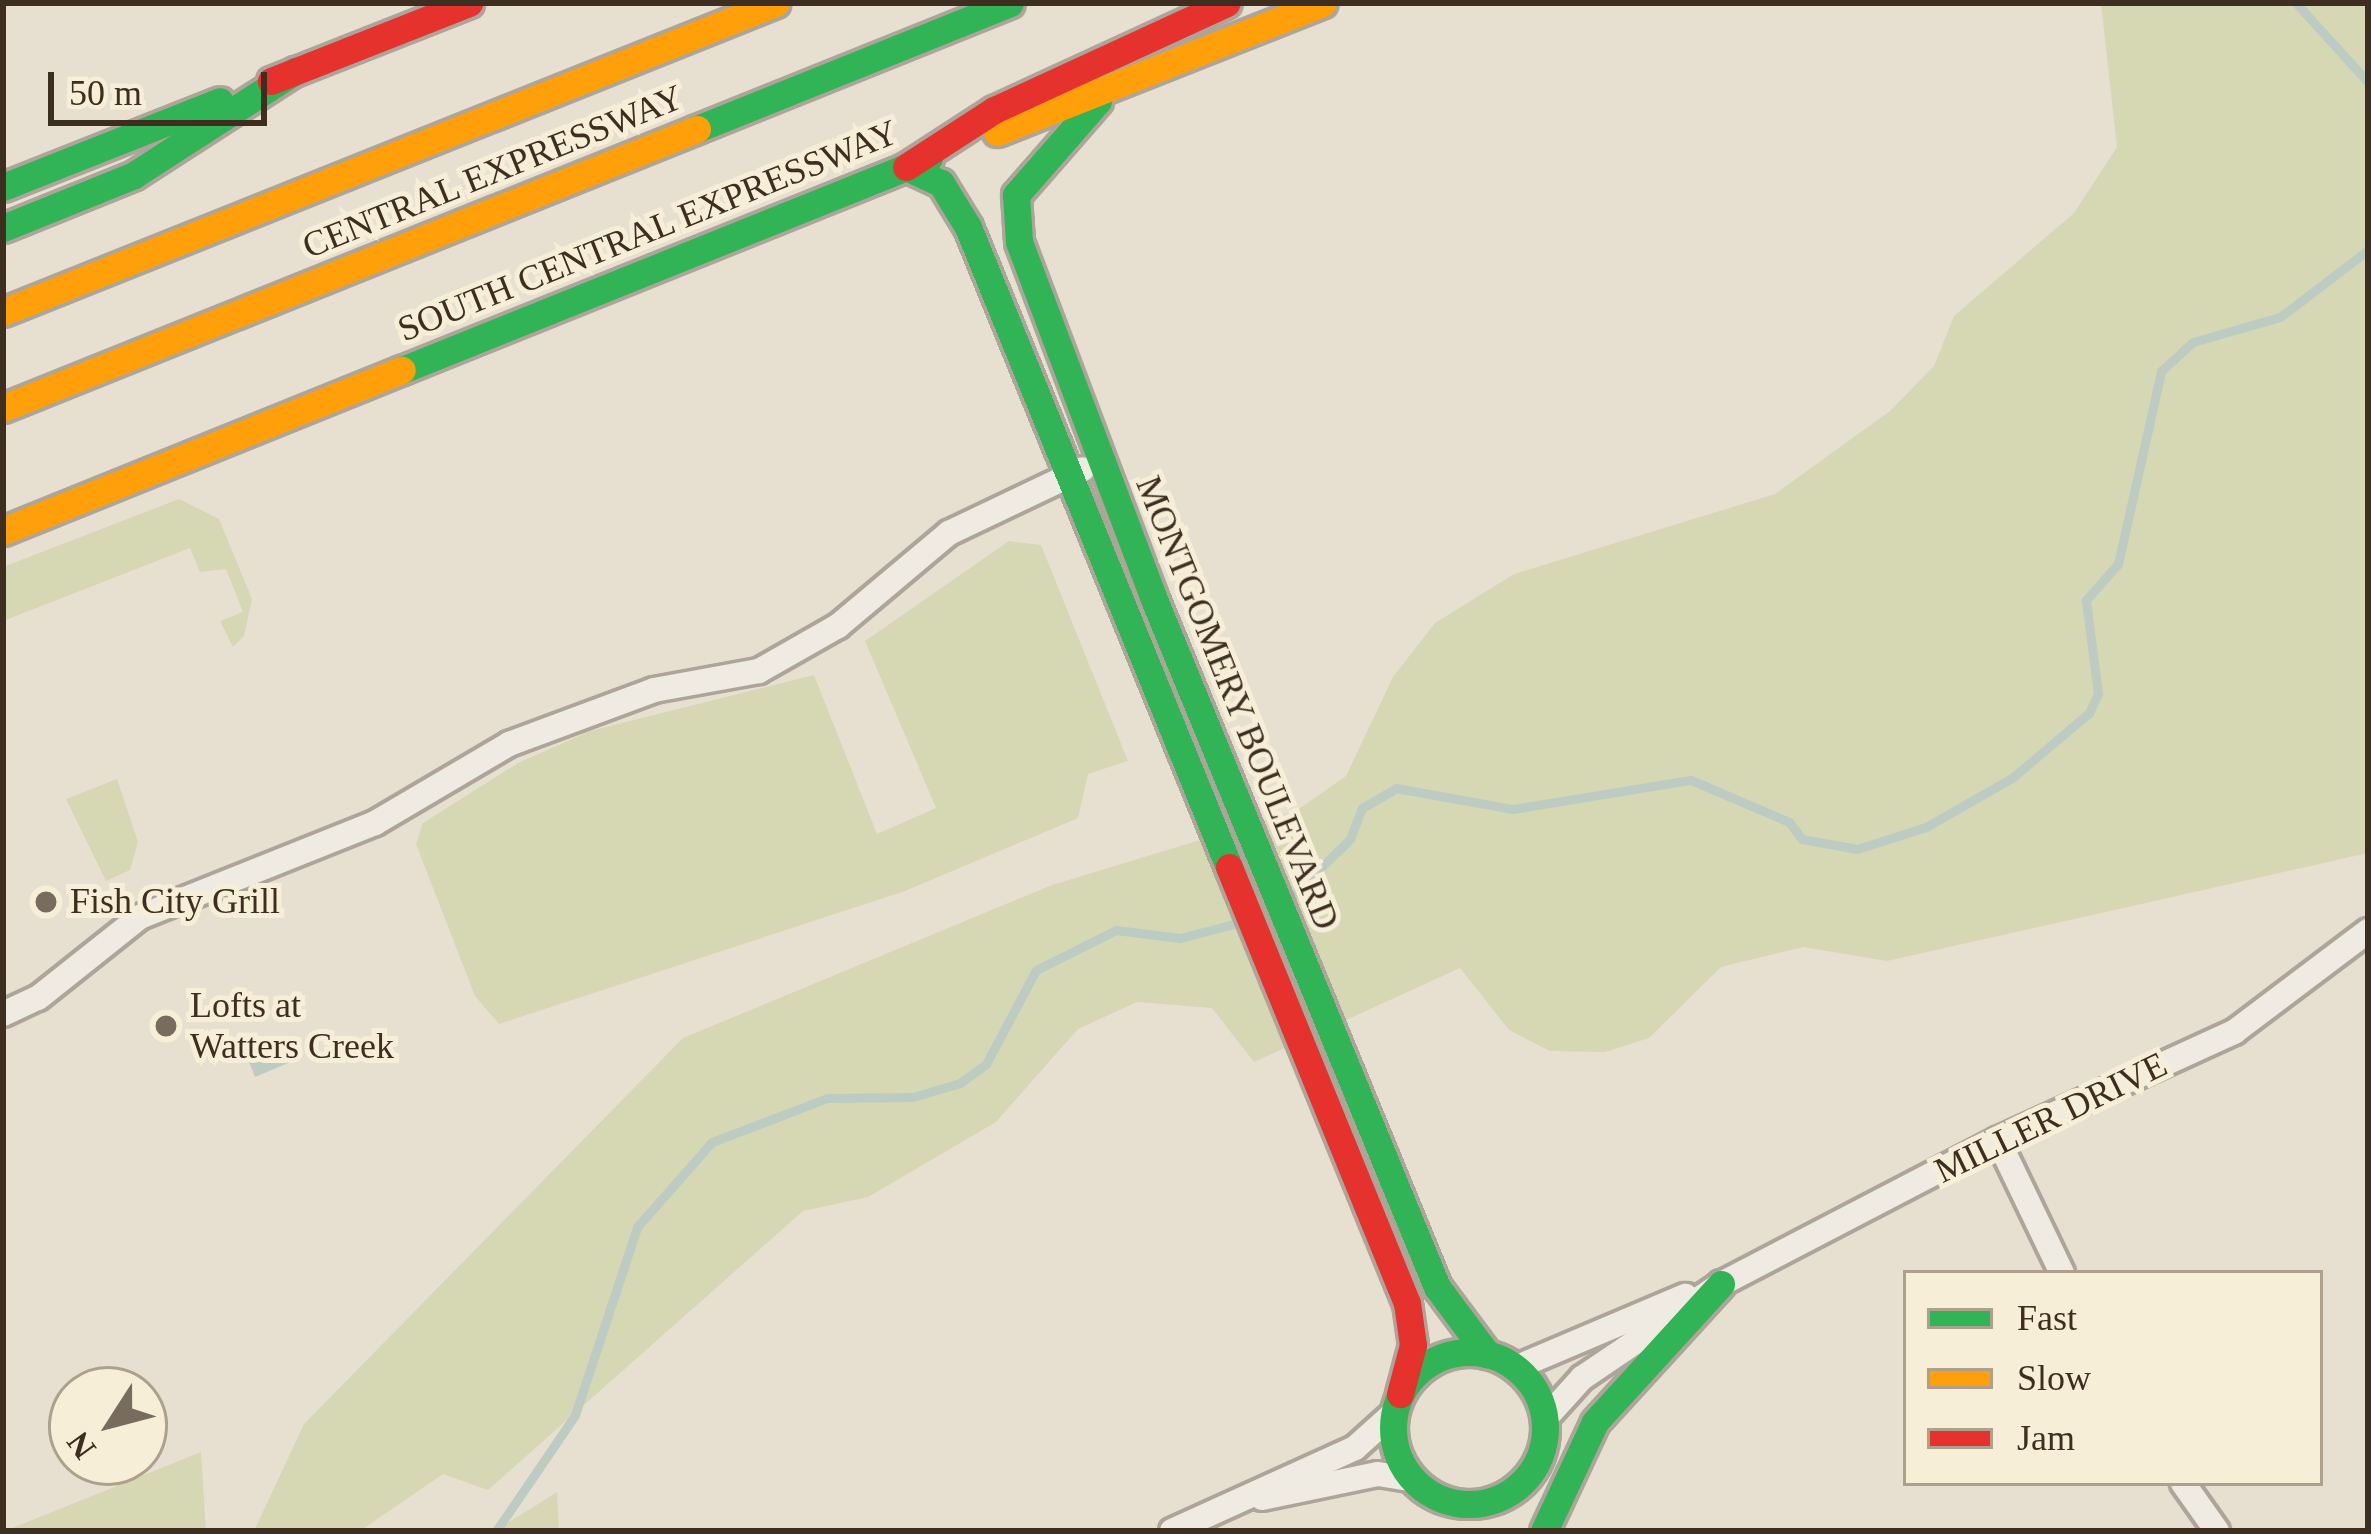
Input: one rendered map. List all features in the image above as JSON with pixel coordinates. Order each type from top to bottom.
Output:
[{"type":"main road","points":[[3,187],[469,3]]},
{"type":"main road","name":"CENTRAL EXPRESSWAY","points":[[3,312],[775,3]]},
{"type":"main road","name":"CENTRAL EXPRESSWAY","points":[[3,408],[1010,3]]},
{"type":"main road","points":[[906,166],[994,110],[1227,3]]},
{"type":"main road","name":"SOUTH CENTRAL EXPRESSWAY","points":[[3,532],[1322,3]]},
{"type":"main road","points":[[3,228],[134,175],[295,71]]},
{"type":"main road","name":"MONTGOMERY BOULEVARD","points":[[1110,88],[1045,152],[1014,211],[1102,461],[1437,1288],[1487,1354]]},
{"type":"main road","name":"MONTGOMERY BOULEVARD","points":[[906,166],[941,183],[963,216],[1407,1303],[1413,1345],[1397,1403]]},
{"type":"main road","points":[[1544,1531],[1559,1485],[1595,1421],[1721,1284]]},
{"type":"main road","points":[[1421,1486],[1473,1504],[1502,1496],[1535,1465],[1544,1420],[1515,1368],[1487,1354],[1428,1364],[1397,1403],[1396,1449],[1448,1531]]},
{"type":"main road","points":[[1499,1531],[1502,1496]]},
{"type":"street","points":[[3,1014],[38,998],[140,917],[375,823],[509,744],[654,690],[760,671],[838,626],[950,533],[1102,461]]},
{"type":"street","name":"MILLER DRIVE","points":[[1515,1368],[1721,1284],[1998,1140],[2234,1032],[2368,931]]},
{"type":"street","points":[[1998,1140],[2061,1270]]},
{"type":"street","name":"MILLER DRIVE","points":[[1544,1420],[1586,1375],[1721,1284]]},
{"type":"street","points":[[1172,1531],[1207,1510],[1354,1448],[1397,1403]]},
{"type":"street","points":[[1207,1510],[1378,1474],[1421,1486]]},
{"type":"street","points":[[2185,1486],[2217,1531]]},
{"type":"green space","points":[[2101,3],[2368,3],[2368,853],[1887,961],[1803,947],[1721,967],[1649,1038],[1605,1052],[1550,1051],[1509,1030],[1460,968],[1254,1062],[1212,1008],[1137,1002],[1078,1029],[996,1122],[868,1197],[803,1211],[488,1490],[443,1474],[360,1531],[254,1531],[304,1424],[683,1038],[1052,885],[1296,811],[1346,776],[1393,677],[1435,623],[1514,574],[1775,494],[1890,411],[1934,366],[1954,316],[2074,213],[2117,147]]},
{"type":"green space","points":[[179,499],[219,519],[252,599],[244,636],[233,647],[220,621],[243,612],[226,569],[200,572],[190,548],[3,621],[3,567]]},
{"type":"green space","points":[[1009,541],[1041,545],[1128,761],[1088,774],[1078,818],[905,891],[499,1024],[475,996],[416,844],[423,823],[518,763],[590,731],[814,675],[877,834],[936,808],[865,641]]},
{"type":"green space","points":[[117,779],[138,842],[130,870],[106,881],[66,799]]},
{"type":"green space","points":[[201,1452],[206,1531],[5,1531],[117,1486],[168,1486],[168,1465]]},
{"type":"green space","points":[[557,1492],[559,1531],[495,1531]]},
{"type":"shaded area","points":[[291,1038],[300,1058],[255,1077],[247,1057]]},
{"type":"waterway","points":[[2296,3],[2368,82]]},
{"type":"waterway","points":[[1289,899],[1350,839],[1362,808],[1396,788],[1513,809],[1691,780],[1789,822],[1802,839],[1857,849],[1926,827],[2012,778],[2089,713],[2098,694],[2086,600],[2118,564],[2161,371],[2193,342],[2280,317],[2368,250]]},
{"type":"waterway","points":[[496,1531],[575,1415],[637,1227],[712,1142],[827,1098],[913,1097],[960,1083],[986,1064],[1036,970],[1116,930],[1180,938],[1242,922]]},
{"type":"traffic: fast","points":[[697,129],[1010,3]]},
{"type":"traffic: fast","points":[[3,228],[134,175],[295,71]]},
{"type":"traffic: fast","points":[[3,187],[220,101]]},
{"type":"traffic: fast","points":[[1098,101],[1016,195],[1019,242],[1153,597],[1437,1287],[1487,1354]]},
{"type":"traffic: fast","points":[[402,370],[929,158]]},
{"type":"traffic: fast","points":[[906,167],[941,183],[968,227],[1229,867]]},
{"type":"traffic: fast","points":[[1544,1531],[1595,1422],[1721,1284]]},
{"type":"traffic: fast","points":[[1469,1352],[1498,1358],[1522,1375],[1539,1399],[1545,1428],[1539,1457],[1522,1481],[1498,1498],[1469,1504],[1440,1498],[1416,1481],[1399,1457],[1393,1428],[1399,1399],[1416,1375],[1440,1358],[1469,1352]]},
{"type":"traffic: slow","points":[[3,312],[775,3]]},
{"type":"traffic: slow","points":[[997,132],[1322,3]]},
{"type":"traffic: slow","points":[[3,408],[697,129]]},
{"type":"traffic: slow","points":[[3,531],[402,370]]},
{"type":"traffic: jam","points":[[271,81],[469,3]]},
{"type":"traffic: jam","points":[[906,167],[994,110],[1227,3]]},
{"type":"traffic: jam","points":[[1229,867],[1407,1303],[1413,1345],[1400,1394]]},
{"type":"place","name":"Fish City Grill","points":[[46,902]]},
{"type":"place","name":"Lofts at Watters Creek","points":[[166,1026]]}]
